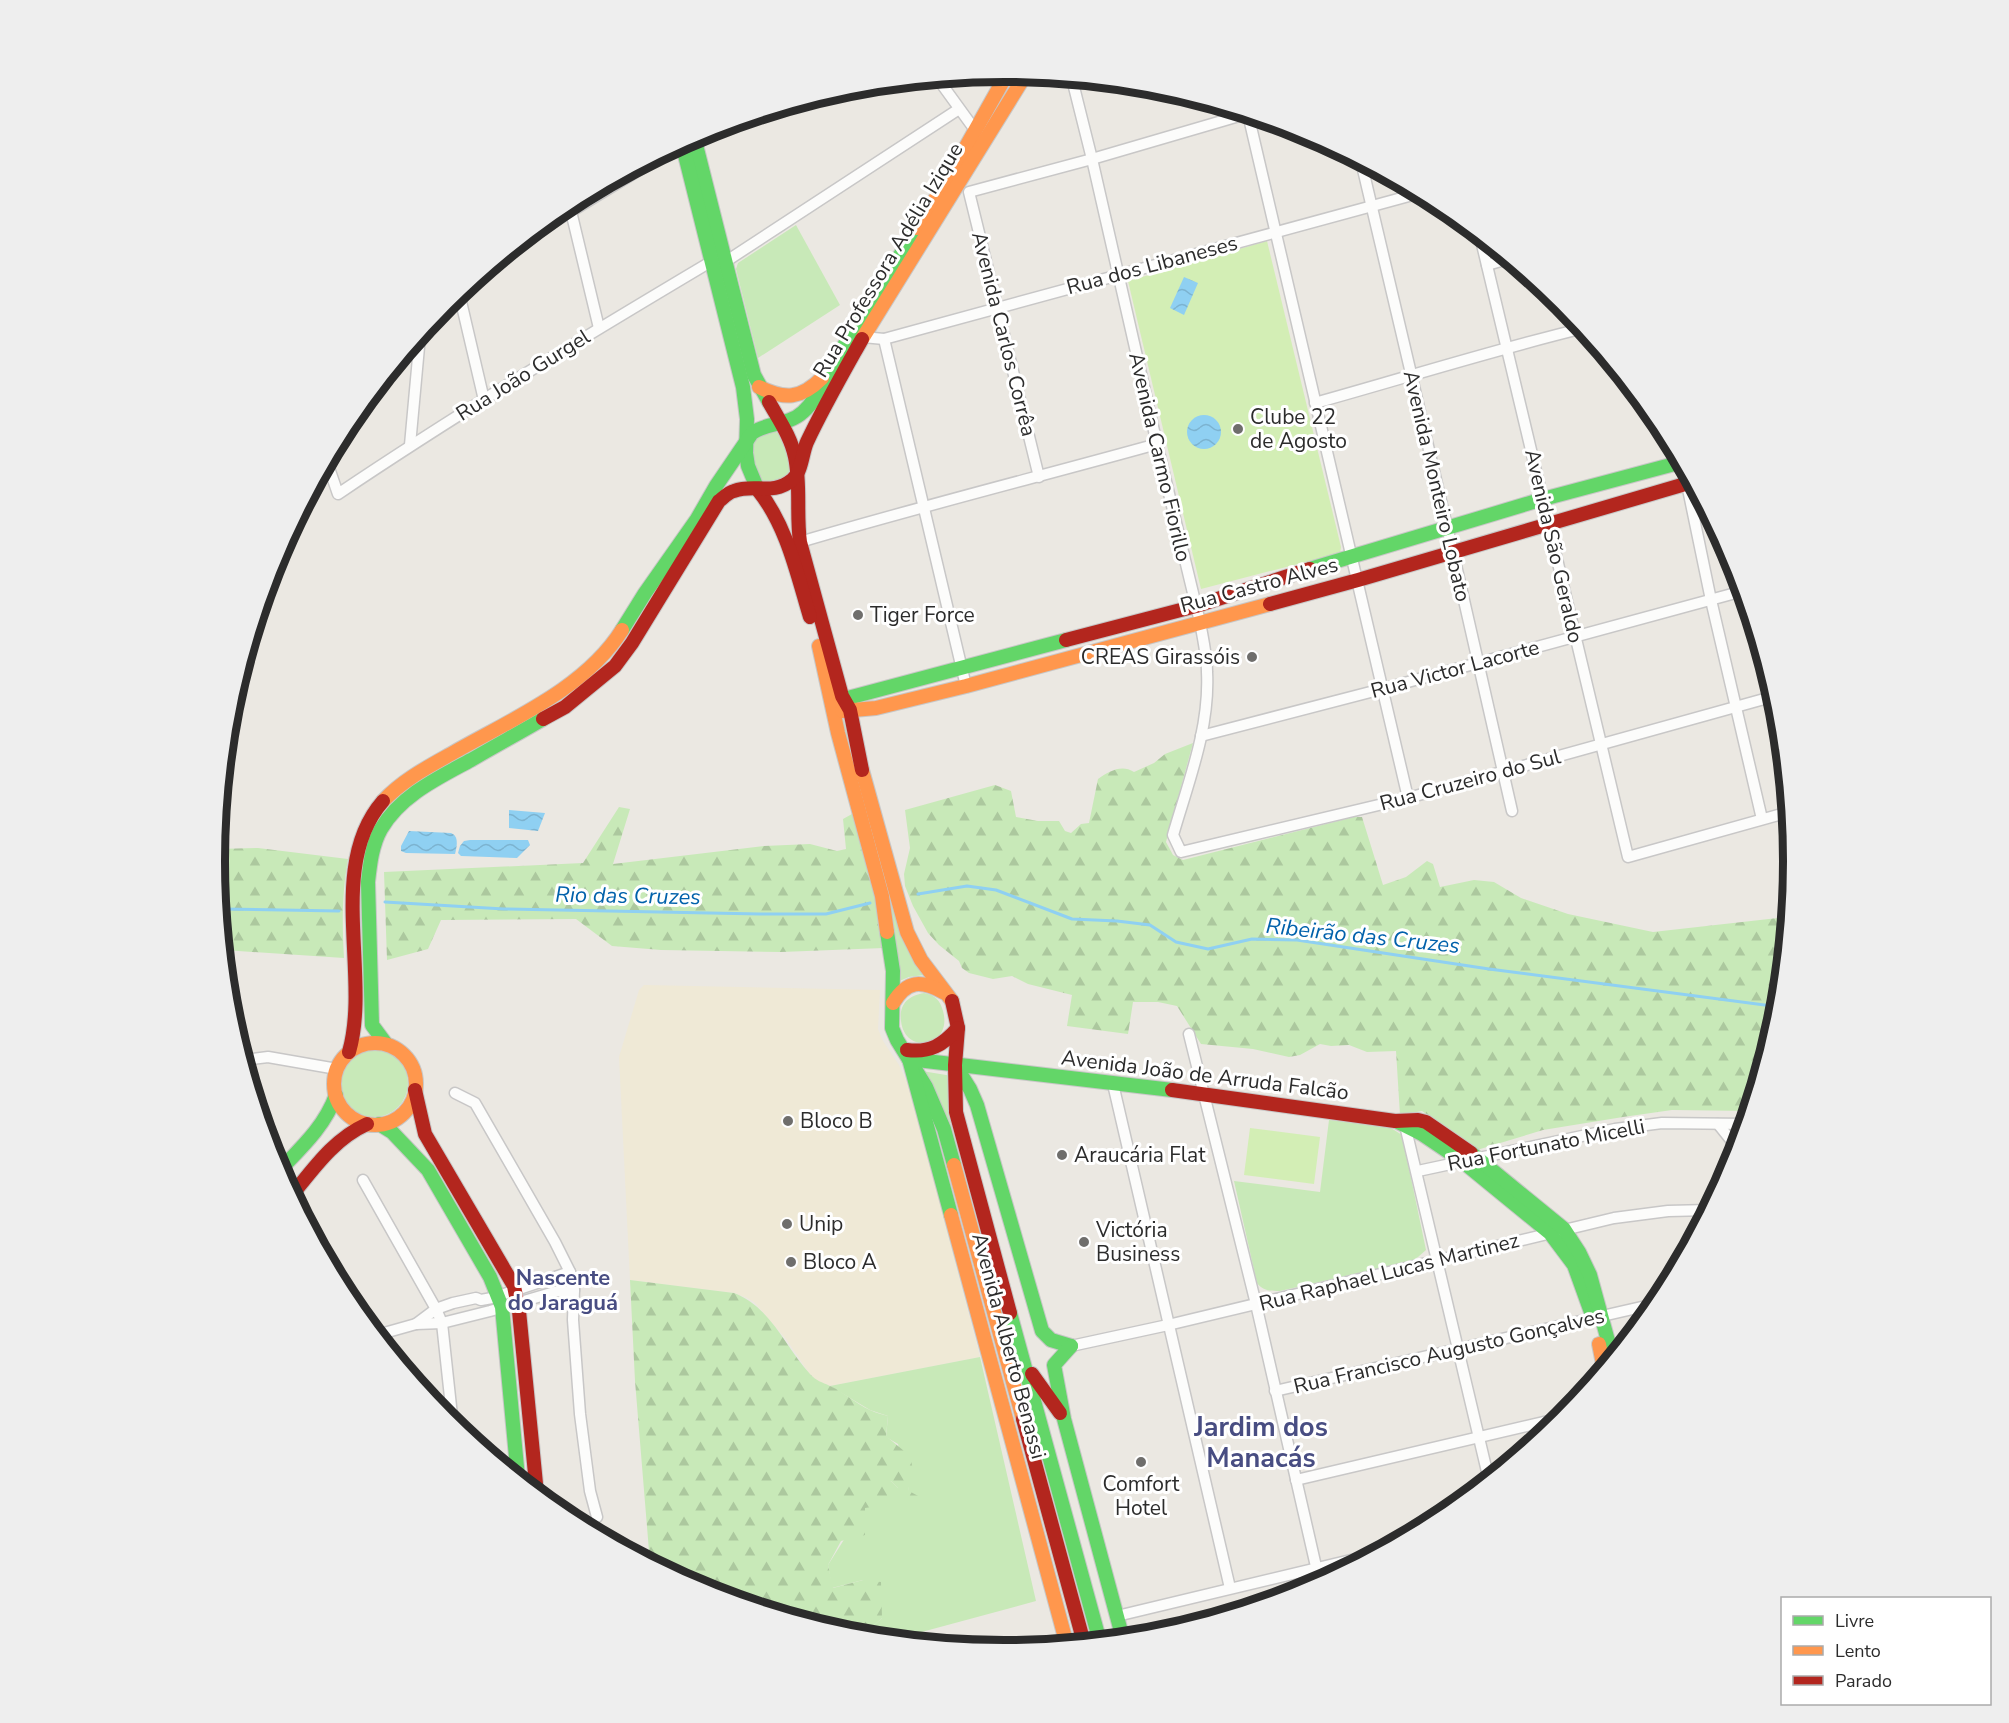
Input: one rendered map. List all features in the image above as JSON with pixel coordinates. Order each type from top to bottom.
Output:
[{"type":"street","name":"Rua Professora Adélia Izique","points":[[959,184],[975,130],[1002,82]]},
{"type":"street","name":"Rua Professora Adélia Izique","points":[[779,423],[800,415],[812,403],[830,368],[857,336],[959,184],[1021,83]]},
{"type":"street","points":[[942,85],[975,130]]},
{"type":"street","name":"Avenida Carmo Fiorillo","points":[[1074,86],[1156,444],[1200,622],[1208,673],[1201,736],[1173,835]]},
{"type":"street","name":"Rua João Gurgel","points":[[330,472],[338,494],[410,445],[599,328],[719,261],[959,109]]},
{"type":"street","points":[[959,184],[1092,159],[1234,118]]},
{"type":"street","points":[[1249,122],[1408,798]]},
{"type":"street","points":[[697,146],[743,387],[747,419],[748,466],[758,490],[787,541],[820,651],[832,710],[882,896],[891,955],[892,1028],[926,1088],[944,1129],[1082,1636]]},
{"type":"street","points":[[685,152],[754,375],[789,438],[795,455],[798,473],[800,542],[847,705],[907,932],[921,960],[954,1004],[958,1028],[955,1065],[956,1112],[1098,1635]]},
{"type":"street","name":"Avenida Monteiro Lobato","points":[[1363,170],[1512,811]]},
{"type":"street","name":"Avenida Carlos Corrêa","points":[[959,184],[998,307],[1039,477]]},
{"type":"street","name":"Rua dos Libaneses","points":[[884,339],[1408,196]]},
{"type":"street","points":[[572,214],[599,328]]},
{"type":"street","name":"Avenida São Geraldo","points":[[1482,246],[1628,857],[1762,819]]},
{"type":"street","points":[[1487,265],[1500,261]]},
{"type":"street","points":[[462,304],[484,400]]},
{"type":"street","points":[[1315,403],[1506,347],[1574,331]]},
{"type":"street","name":"Rua Professora Adélia Izique","points":[[798,473],[803,451],[857,336]]},
{"type":"street","points":[[857,336],[884,339],[966,686]]},
{"type":"street","points":[[410,445],[419,348]]},
{"type":"street","points":[[759,387],[770,393],[794,396],[810,389],[830,368]]},
{"type":"street","points":[[517,1469],[500,1302],[490,1277],[428,1170],[392,1132],[357,1120],[348,1114],[340,1106],[336,1095],[334,1082],[337,1070],[349,1053],[355,1034],[356,866],[364,834],[377,808],[408,778],[562,691],[593,665],[617,638],[746,441],[760,427],[779,423]]},
{"type":"street","points":[[800,542],[923,506],[1039,477],[1156,444]]},
{"type":"street","name":"Rua Castro Alves","points":[[832,710],[921,679],[1196,606],[1447,527],[1544,499],[1675,466]]},
{"type":"street","points":[[386,1044],[372,1025],[369,893],[370,862],[377,837],[390,816],[405,800],[423,787],[565,707],[611,669],[632,643],[719,501],[727,493],[746,488],[776,489],[792,480],[798,473]]},
{"type":"street","name":"Rua Castro Alves","points":[[847,705],[876,708],[966,686],[1358,580],[1686,484]]},
{"type":"street","points":[[1693,498],[1711,600],[1762,819],[1782,814]]},
{"type":"street","name":"Rua Victor Lacorte","points":[[1201,736],[1735,593]]},
{"type":"street","points":[[921,679],[926,696]]},
{"type":"street","name":"Rua Cruzeiro do Sul","points":[[1173,835],[1181,852],[1408,798],[1602,746],[1766,698]]},
{"type":"street","points":[[861,763],[866,722],[876,708]]},
{"type":"street","points":[[893,1003],[898,994],[915,984],[928,984],[948,994]]},
{"type":"street","points":[[905,1054],[937,1048],[958,1028]]},
{"type":"street","points":[[1190,1034],[1256,1304],[1318,1574]]},
{"type":"street","points":[[349,1053],[360,1046],[373,1043],[386,1044],[405,1056],[415,1076],[415,1090],[425,1134],[518,1298],[536,1484]]},
{"type":"street","name":"Avenida João de Arruda Falcão","points":[[957,1045],[968,1055],[1010,1072]]},
{"type":"street","name":"Avenida João de Arruda Falcão","points":[[905,1054],[955,1065],[1206,1095],[1402,1123],[1426,1122],[1478,1158],[1564,1229],[1580,1252],[1590,1275],[1598,1316]]},
{"type":"street","name":"Avenida Alberto Benassi","points":[[905,1054],[1065,1638]]},
{"type":"street","points":[[251,1059],[268,1057],[337,1070]]},
{"type":"street","points":[[955,1065],[977,1105],[1042,1331],[1050,1340],[1071,1346],[1054,1365],[1064,1419],[1121,1632]]},
{"type":"street","points":[[1113,1084],[1230,1588]]},
{"type":"street","points":[[298,1188],[339,1140],[353,1129],[392,1121],[403,1114],[411,1103],[415,1090]]},
{"type":"street","points":[[455,1093],[475,1103],[570,1272],[569,1291],[580,1414],[590,1491],[597,1517]]},
{"type":"street","points":[[286,1163],[317,1128],[333,1105],[336,1095]]},
{"type":"street","points":[[1402,1123],[1462,1161],[1550,1233],[1574,1265],[1598,1316],[1610,1351]]},
{"type":"street","points":[[1402,1123],[1418,1171],[1487,1473]]},
{"type":"street","name":"Rua Fortunato Micelli","points":[[1418,1171],[1615,1129],[1662,1123],[1738,1124]]},
{"type":"street","points":[[1718,1124],[1731,1141]]},
{"type":"street","points":[[363,1180],[440,1308],[451,1409]]},
{"type":"street","name":"Rua Raphael Lucas Martinez","points":[[1071,1346],[1168,1325],[1614,1218],[1668,1211],[1701,1210]]},
{"type":"street","points":[[384,1333],[416,1324],[442,1323],[500,1302],[518,1298],[570,1272]]},
{"type":"street","points":[[518,1298],[530,1306],[559,1297],[569,1291]]},
{"type":"street","points":[[416,1324],[440,1308],[453,1303],[476,1298],[500,1302]]},
{"type":"street","name":"Rua Francisco Augusto Gonçalves","points":[[1275,1391],[1644,1306]]},
{"type":"street","points":[[1598,1316],[1604,1359]]},
{"type":"street","points":[[1025,1364],[1064,1419]]},
{"type":"street","points":[[1296,1480],[1544,1422]]},
{"type":"street","points":[[1117,1616],[1348,1561]]},
{"type":"shaded area","name":"Unip","points":[[644,985],[880,990],[878,1029],[911,1091],[980,1357],[830,1386],[817,1381],[809,1373],[786,1339],[754,1302],[745,1297],[734,1293],[630,1280],[619,1057],[639,990]]},
{"type":"green space","points":[[796,225],[840,305],[758,358],[736,269],[738,263]]},
{"type":"green space","name":"Clube 22 de Agosto","points":[[1267,241],[1341,547],[1340,553],[1201,589],[1128,281]]},
{"type":"green space","points":[[776,432],[782,435],[793,470],[787,480],[768,484],[761,481],[752,455],[752,442],[761,433]]},
{"type":"green space","points":[[843,718],[880,855],[924,975],[909,977],[897,982],[839,719]]},
{"type":"green space","points":[[1193,743],[1166,842],[1173,855],[1183,860],[1354,817],[1362,817],[1383,885],[1406,877],[1427,861],[1433,864],[1440,887],[1474,880],[1494,882],[1521,898],[1568,914],[1653,932],[1781,918],[1769,1013],[1742,1111],[1672,1110],[1623,1117],[1543,1130],[1477,1150],[1422,1111],[1400,1115],[1396,1051],[1367,1052],[1349,1045],[1320,1044],[1300,1055],[1289,1057],[1253,1049],[1201,1044],[1177,1006],[1158,1002],[1133,1002],[1128,1034],[1067,1026],[1072,995],[1028,984],[1012,976],[993,979],[969,973],[928,933],[905,886],[904,874],[910,848],[905,810],[995,785],[1011,791],[1016,817],[1038,821],[1059,821],[1065,831],[1071,833],[1081,824],[1089,823],[1098,779],[1111,771],[1120,769],[1134,772],[1154,763],[1165,754]]},
{"type":"green space","points":[[619,807],[630,809],[613,864],[764,846],[810,844],[837,851],[846,849],[843,819],[852,814],[870,869],[884,948],[781,952],[661,950],[612,946],[576,919],[441,920],[428,949],[387,960],[384,872],[583,863]]},
{"type":"green space","points":[[258,848],[348,859],[343,908],[344,958],[231,950],[226,849]]},
{"type":"green space","points":[[924,993],[939,1001],[944,1023],[941,1033],[935,1039],[927,1043],[919,1043],[904,1032],[901,1015],[903,1005],[909,999]]},
{"type":"green space","points":[[374,1049],[387,1052],[398,1059],[405,1070],[408,1083],[405,1096],[398,1107],[387,1114],[374,1117],[361,1114],[350,1107],[343,1096],[340,1083],[343,1070],[350,1059],[361,1052]]},
{"type":"green space","points":[[922,1071],[952,1076],[954,1121],[948,1124]]},
{"type":"green space","points":[[1329,1120],[1384,1126],[1402,1135],[1426,1250],[1411,1261],[1280,1291],[1264,1289],[1257,1283],[1234,1181],[1320,1192]]},
{"type":"green space","points":[[1250,1128],[1320,1137],[1314,1184],[1244,1175]]},
{"type":"green space","points":[[630,1280],[734,1293],[747,1299],[768,1318],[810,1374],[874,1412],[888,1416],[886,1436],[910,1456],[915,1479],[908,1482],[909,1491],[920,1497],[916,1508],[902,1503],[898,1488],[891,1481],[885,1505],[865,1508],[865,1535],[841,1541],[828,1565],[833,1588],[863,1580],[881,1582],[882,1618],[870,1629],[803,1614],[706,1581],[649,1554],[635,1381]]},
{"type":"green space","points":[[980,1357],[1036,1601],[911,1635],[870,1629],[882,1618],[863,1580],[832,1588],[828,1565],[864,1508],[891,1481],[898,1488],[909,1491],[898,1444],[886,1437],[888,1416],[870,1410],[830,1386]]},
{"type":"water","points":[[1184,277],[1198,283],[1184,315],[1170,308]]},
{"type":"water","points":[[1204,415],[1216,420],[1221,432],[1216,444],[1204,449],[1192,444],[1187,432],[1192,420]]},
{"type":"water","points":[[509,810],[545,813],[538,831],[509,828]]},
{"type":"water","points":[[409,831],[454,834],[457,845],[455,854],[401,851],[401,846]]},
{"type":"water","points":[[528,840],[530,845],[517,858],[461,856],[458,853],[460,846],[464,841]]},
{"type":"waterway","name":"Ribeirão das Cruzes","points":[[918,894],[967,886],[996,890],[1072,919],[1150,925],[1176,942],[1208,949],[1252,939],[1297,940],[1489,969],[1770,1006]]},
{"type":"waterway","name":"Rio das Cruzes","points":[[385,902],[504,909],[760,914],[826,914],[870,903]]},
{"type":"waterway","name":"Rio das Cruzes","points":[[227,909],[339,911]]},
{"type":"traffic: fast","points":[[696,146],[754,375],[769,402]]},
{"type":"traffic: fast","points":[[684,152],[743,387],[747,419],[746,453],[748,466],[758,490]]},
{"type":"traffic: fast","points":[[622,630],[752,433],[764,427],[791,420],[812,402],[828,372],[917,228]]},
{"type":"traffic: fast","points":[[1310,569],[1543,499],[1674,464]]},
{"type":"traffic: fast","points":[[838,704],[844,699],[1066,640]]},
{"type":"traffic: fast","points":[[386,1044],[372,1025],[368,882],[378,835],[399,806],[421,788],[543,719]]},
{"type":"traffic: fast","points":[[887,932],[893,971],[892,1028],[926,1087],[944,1129],[954,1165]]},
{"type":"traffic: fast","points":[[951,1215],[909,1059],[1172,1090]]},
{"type":"traffic: fast","points":[[955,1065],[977,1105],[1042,1331],[1051,1340],[1071,1346]]},
{"type":"traffic: fast","points":[[286,1163],[319,1127],[336,1095]]},
{"type":"traffic: fast","points":[[1398,1122],[1422,1134],[1462,1161],[1550,1233],[1574,1265],[1591,1312]]},
{"type":"traffic: fast","points":[[379,1124],[392,1132],[428,1170],[490,1277],[502,1307],[517,1469]]},
{"type":"traffic: fast","points":[[1471,1153],[1564,1229],[1590,1275],[1611,1351]]},
{"type":"traffic: fast","points":[[1010,1313],[1098,1635]]},
{"type":"traffic: fast","points":[[1071,1346],[1054,1365],[1064,1419],[1121,1632]]},
{"type":"traffic: slow","points":[[917,228],[949,177],[1002,82]]},
{"type":"traffic: slow","points":[[862,339],[1021,83]]},
{"type":"traffic: slow","points":[[759,387],[777,394],[800,394],[822,378]]},
{"type":"traffic: slow","points":[[842,711],[876,708],[966,686],[1270,604]]},
{"type":"traffic: slow","points":[[383,801],[415,775],[545,701],[567,686],[606,651],[622,630]]},
{"type":"traffic: slow","points":[[819,646],[838,733],[882,896],[887,932]]},
{"type":"traffic: slow","points":[[862,770],[907,932],[921,960],[952,1001]]},
{"type":"traffic: slow","points":[[893,1003],[898,995],[915,984],[928,985],[943,992]]},
{"type":"traffic: slow","points":[[375,1043],[391,1047],[404,1055],[412,1068],[416,1084],[412,1100],[404,1113],[391,1121],[375,1125],[359,1121],[346,1113],[338,1100],[334,1084],[338,1068],[346,1055],[359,1047],[375,1043]]},
{"type":"traffic: slow","points":[[954,1165],[1023,1419]]},
{"type":"traffic: slow","points":[[951,1215],[1065,1638]]},
{"type":"traffic: slow","points":[[1599,1344],[1602,1360]]},
{"type":"traffic: jam","points":[[543,719],[565,707],[615,666],[632,643],[719,501],[732,492],[749,488],[777,487],[785,485],[795,477],[813,429],[862,339]]},
{"type":"traffic: jam","points":[[769,402],[791,442],[798,478],[800,542],[842,696],[850,710],[862,770]]},
{"type":"traffic: jam","points":[[1270,604],[1685,484]]},
{"type":"traffic: jam","points":[[758,490],[777,519],[784,535],[810,617]]},
{"type":"traffic: jam","points":[[1066,640],[1196,606],[1310,569]]},
{"type":"traffic: jam","points":[[349,1052],[356,990],[353,889],[357,857],[366,827],[383,801]]},
{"type":"traffic: jam","points":[[952,1001],[958,1028],[955,1065],[956,1112],[1010,1313]]},
{"type":"traffic: jam","points":[[907,1050],[923,1050],[936,1046],[958,1028]]},
{"type":"traffic: jam","points":[[415,1090],[425,1134],[514,1286],[519,1311],[536,1484]]},
{"type":"traffic: jam","points":[[1172,1090],[1395,1121],[1418,1120],[1426,1122],[1471,1153]]},
{"type":"traffic: jam","points":[[298,1188],[335,1146],[355,1130],[367,1124]]},
{"type":"traffic: jam","points":[[1032,1374],[1060,1413]]},
{"type":"traffic: jam","points":[[1023,1419],[1082,1636]]},
{"type":"place","name":"Clube 22 de Agosto","points":[[1238,429]]},
{"type":"place","name":"Tiger Force","points":[[858,615]]},
{"type":"place","name":"CREAS Girassóis","points":[[1252,657]]},
{"type":"place","name":"Bloco B","points":[[788,1121]]},
{"type":"place","name":"Araucária Flat","points":[[1062,1155]]},
{"type":"place","name":"Unip","points":[[787,1224]]},
{"type":"place","name":"Victória Business","points":[[1084,1242]]},
{"type":"place","name":"Bloco A","points":[[791,1262]]},
{"type":"place","name":"Comfort Hotel","points":[[1141,1462]]},
{"type":"district","name":"Nascente do Jaraguá","points":[[563,1290]]},
{"type":"district","name":"Jardim dos Manacás","points":[[1261,1442]]}]
